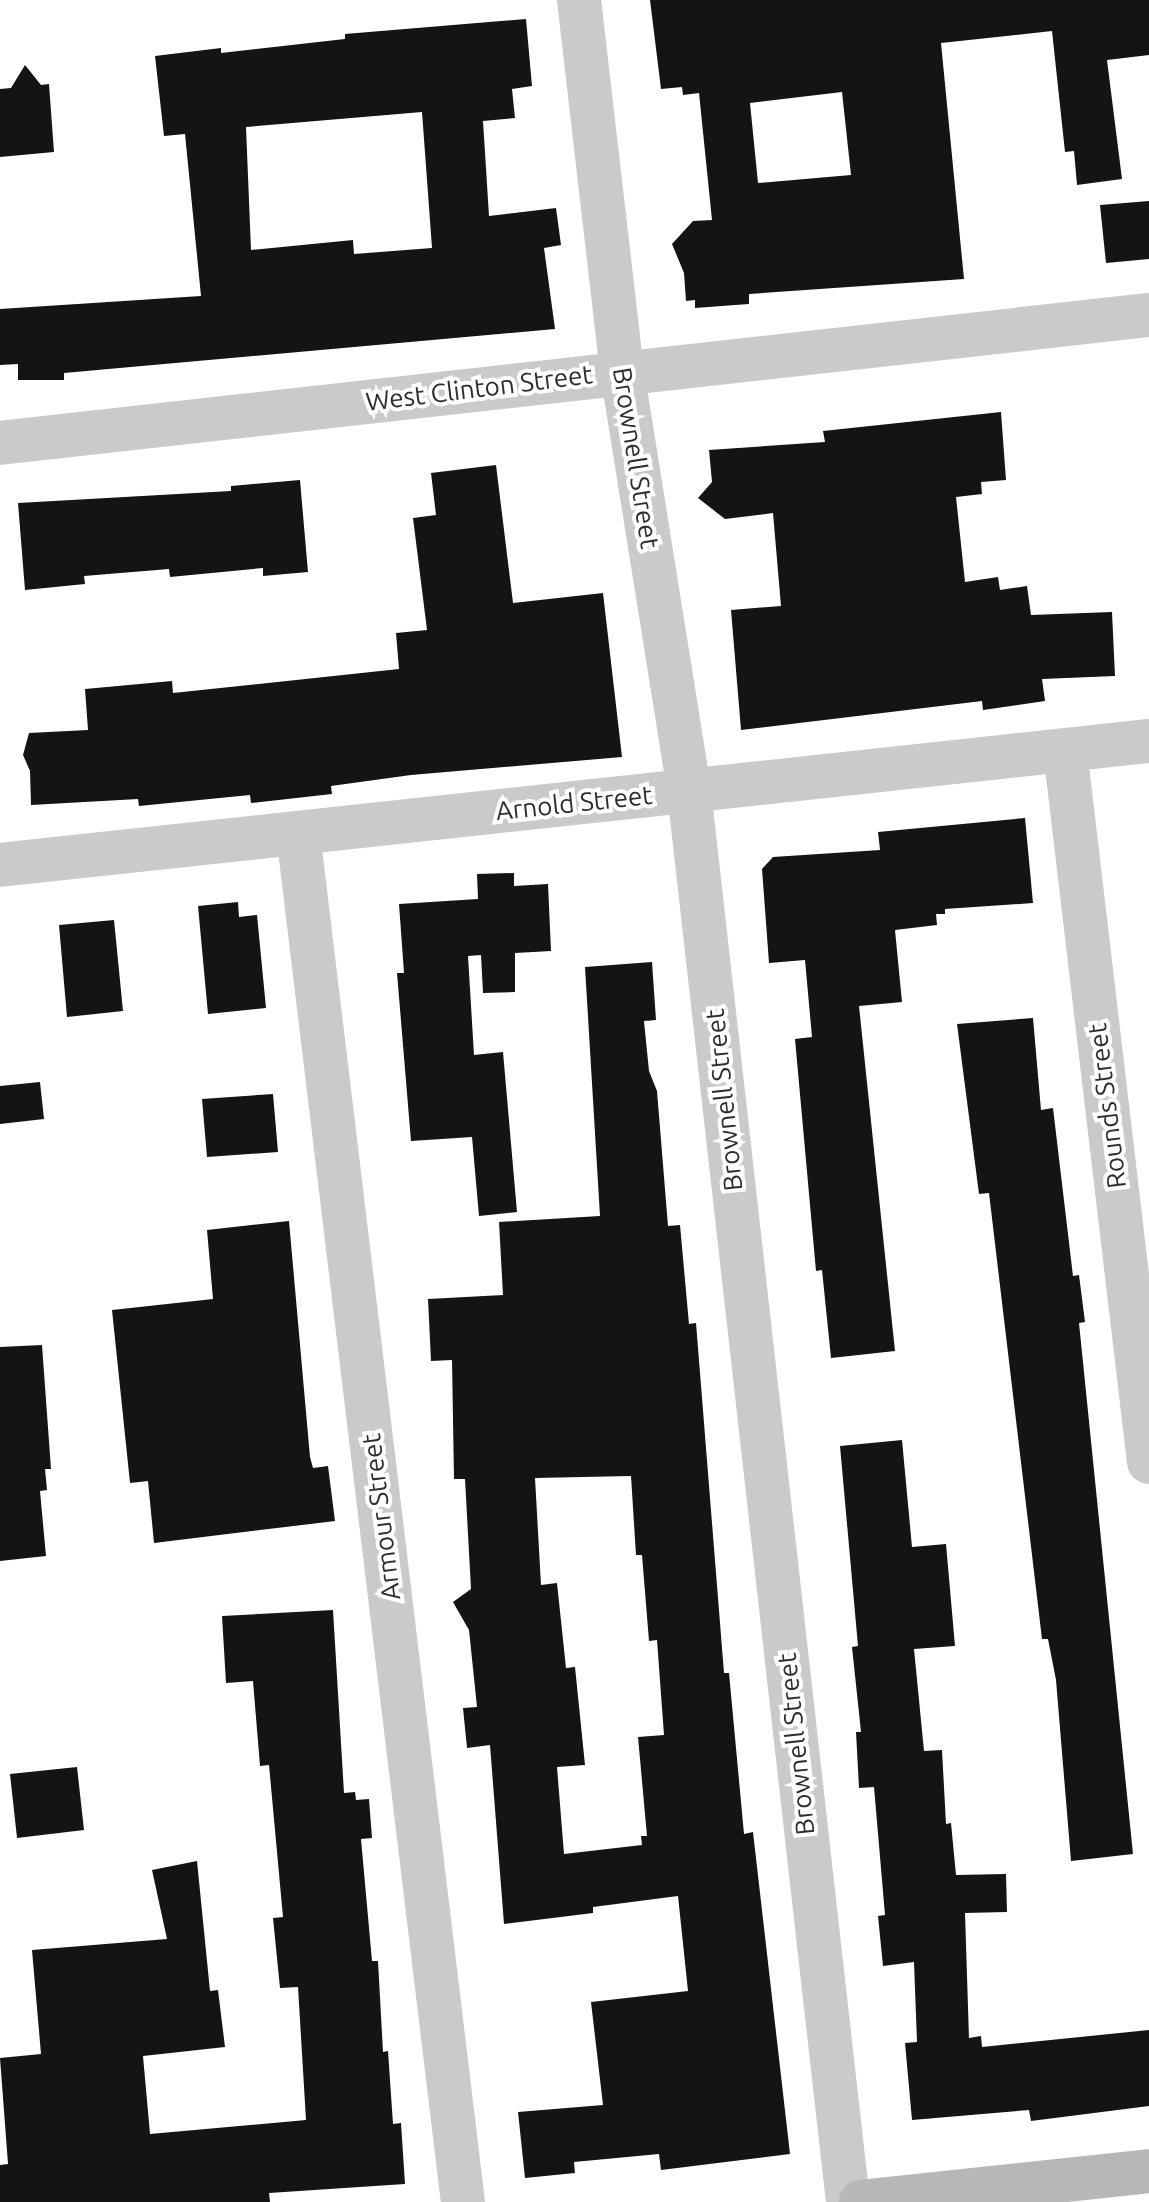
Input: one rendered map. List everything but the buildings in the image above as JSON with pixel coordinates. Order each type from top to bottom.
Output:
[{"type":"main road","points":[[861,2202],[1149,2171]]},
{"type":"street","name":"Brownell Street","points":[[579,0],[622,371],[689,791],[848,2202]]},
{"type":"street","name":"West Clinton Street","points":[[0,443],[622,371],[1149,315]]},
{"type":"street","name":"Arnold Street","points":[[0,865],[1149,741]]},
{"type":"street","name":"Rounds Street","points":[[1065,750],[1149,1462]]},
{"type":"street","name":"Armour Street","points":[[298,833],[463,2202]]}]
